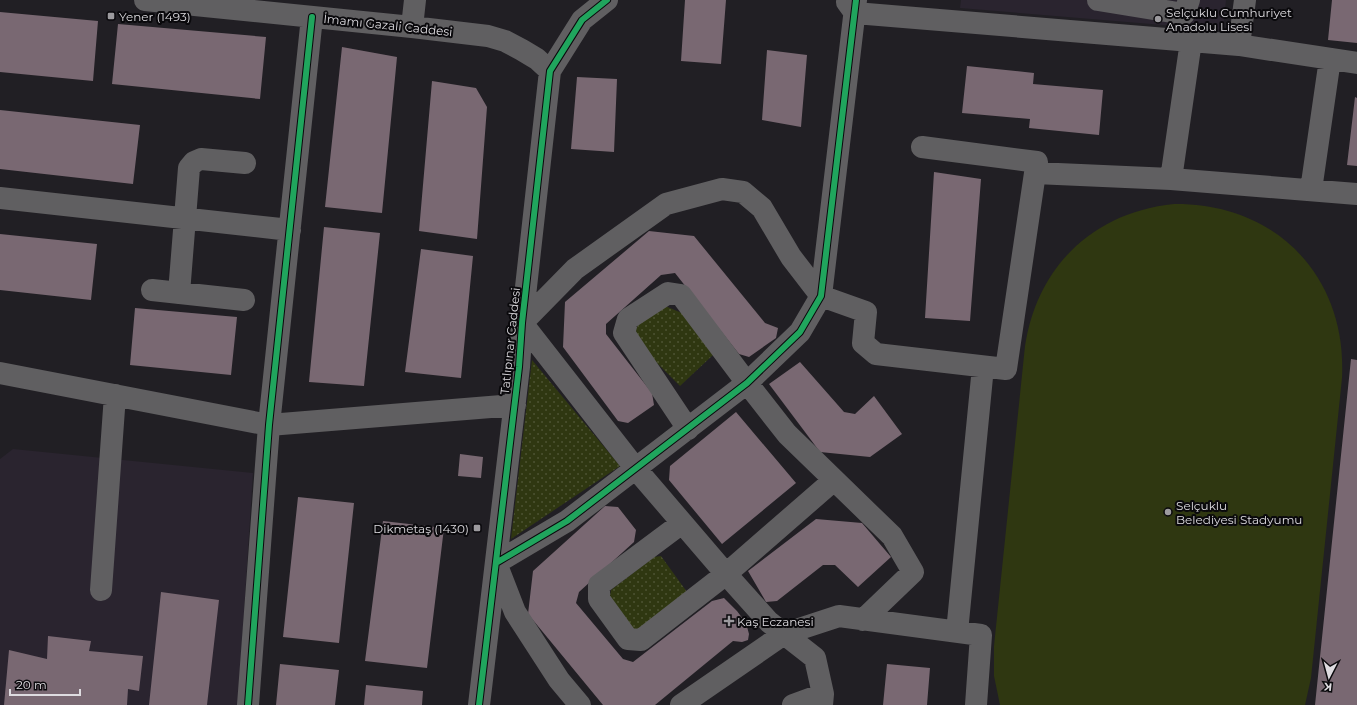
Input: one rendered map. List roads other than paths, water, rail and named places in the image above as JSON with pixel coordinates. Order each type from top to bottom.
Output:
[{"type":"street","name":"İmamı Gazali Caddesi","points":[[145,0],[197,3],[312,17],[470,33],[506,41],[537,59],[550,71]]},
{"type":"street","points":[[412,27],[415,0]]},
{"type":"street","name":"Tatlıpınar Caddesi","points":[[479,705],[515,405],[522,323],[550,71],[582,20],[607,0]]},
{"type":"street","points":[[1098,0],[1184,14],[1190,0]]},
{"type":"street","points":[[1239,45],[1245,0]]},
{"type":"street","points":[[580,705],[559,680],[515,612],[496,563],[567,522],[747,384],[800,332],[821,296],[852,4],[1239,45],[1357,64]]},
{"type":"street","points":[[248,705],[270,425],[312,17]]},
{"type":"street","points":[[1171,180],[1191,41]]},
{"type":"street","points":[[1311,190],[1330,60]]},
{"type":"street","points":[[793,705],[823,700],[815,658],[769,622],[726,574],[636,469],[522,323],[575,269],[666,204],[722,189],[743,192],[762,208],[791,257],[821,296],[866,312],[863,343],[876,354],[1006,369],[1037,162],[922,148]]},
{"type":"street","points":[[179,293],[189,168],[194,162],[202,159],[245,163]]},
{"type":"street","points":[[1036,173],[1171,180],[1357,194]]},
{"type":"street","points":[[0,198],[290,230]]},
{"type":"street","points":[[152,290],[244,300]]},
{"type":"street","points":[[688,429],[624,333],[628,319],[668,293],[681,295],[747,384],[787,434],[892,536],[913,572],[863,620]]},
{"type":"street","points":[[957,632],[983,367]]},
{"type":"street","points":[[0,373],[270,425],[515,405]]},
{"type":"street","points":[[102,590],[114,395]]},
{"type":"street","points":[[682,523],[599,585],[599,599],[628,639],[641,640],[726,574],[834,480]]},
{"type":"street","points":[[682,705],[784,634],[839,616],[981,635],[976,705]]},
{"type":"place","name":"Yener (1493)","points":[[111,16]]},
{"type":"place","name":"Selçuklu Cumhuriyet Anadolu Lisesi","points":[[1158,19]]},
{"type":"place","name":"Selçuklu Belediyesi Stadyumu","points":[[1168,512]]},
{"type":"place","name":"Dikmetaş (1430)","points":[[477,528]]},
{"type":"place","name":"Kaş Eczanesi","points":[[729,621]]}]
